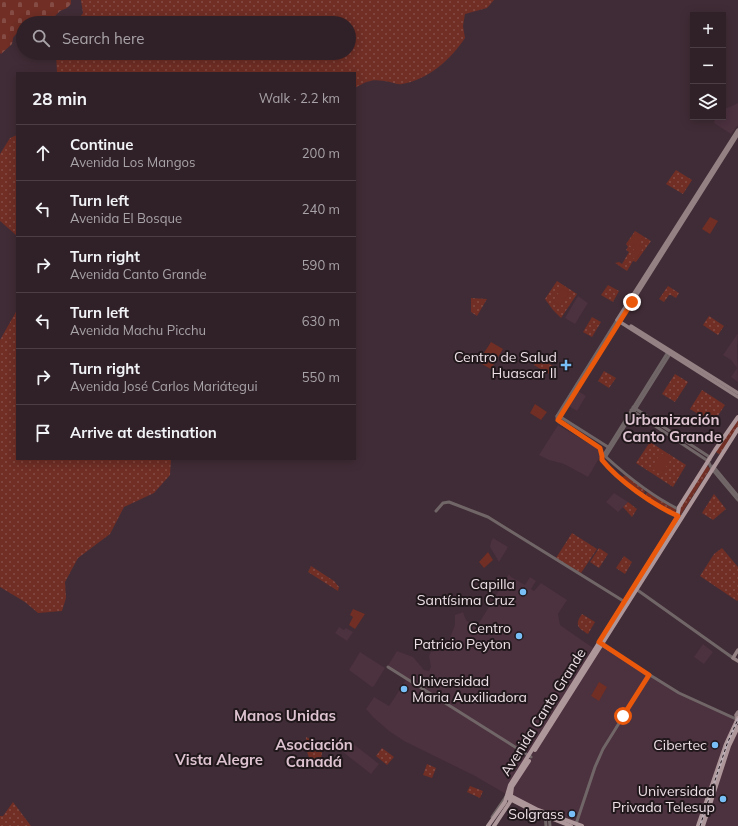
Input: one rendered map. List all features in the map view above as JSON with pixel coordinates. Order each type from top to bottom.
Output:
[{"type":"main road","points":[[738,130],[619,320],[738,397]]},
{"type":"main road","points":[[662,251],[738,134]]},
{"type":"main road","points":[[669,352],[738,393]]},
{"type":"main road","points":[[679,517],[678,509],[715,450],[738,417]]},
{"type":"main road","name":"Avenida Canto Grande","points":[[626,602],[636,590],[679,517],[738,429]]},
{"type":"main road","points":[[715,450],[717,454],[721,455]]},
{"type":"main road","name":"Avenida Canto Grande","points":[[509,797],[512,788],[530,756],[675,524]]},
{"type":"main road","points":[[736,659],[738,650]]},
{"type":"main road","points":[[698,826],[738,719],[736,715],[738,712]]},
{"type":"main road","points":[[733,733],[738,727]]},
{"type":"main road","points":[[703,826],[724,757]]},
{"type":"main road","points":[[509,797],[571,826]]},
{"type":"main road","points":[[487,826],[509,797]]},
{"type":"main road","points":[[494,826],[509,797]]},
{"type":"main road","points":[[547,815],[582,826]]},
{"type":"street","points":[[558,417],[619,320]]},
{"type":"street","points":[[669,352],[608,447],[603,461],[620,478],[644,496],[679,517]]},
{"type":"street","points":[[633,409],[709,460],[713,468],[738,500]]},
{"type":"street","points":[[604,456],[633,409]]},
{"type":"street","points":[[558,417],[608,447]]},
{"type":"street","points":[[558,417],[598,446],[604,456],[636,482],[678,509]]},
{"type":"street","points":[[713,468],[738,496]]},
{"type":"street","points":[[436,511],[443,503],[449,502],[488,517],[626,602]]},
{"type":"street","points":[[636,590],[736,659]]},
{"type":"street","points":[[600,643],[679,693],[738,719]]},
{"type":"street","points":[[388,667],[530,756]]},
{"type":"street","points":[[576,824],[595,767],[603,749],[649,675]]},
{"type":"street","points":[[546,826],[547,815]]},
{"type":"street","points":[[547,815],[550,826]]},
{"type":"shaded area","points":[[738,103],[738,125],[731,134],[714,123],[715,120],[726,120],[726,108]]},
{"type":"shaded area","points":[[578,296],[588,303],[575,324],[565,318]]},
{"type":"shaded area","points":[[738,333],[738,382],[731,377],[737,368],[731,360],[723,355]]},
{"type":"shaded area","points":[[578,391],[586,396],[577,411],[569,406]]},
{"type":"shaded area","points":[[558,425],[600,450],[601,455],[588,477],[564,464],[549,460],[539,455]]},
{"type":"shaded area","points":[[614,493],[628,502],[618,512],[606,502]]},
{"type":"shaded area","points":[[493,538],[508,547],[499,562],[490,547]]},
{"type":"shaded area","points":[[509,574],[511,577],[525,585],[530,577],[536,581],[531,589],[534,591],[541,583],[567,600],[558,614],[560,625],[596,650],[602,646],[676,692],[738,721],[738,826],[578,826],[506,794],[475,776],[404,741],[389,731],[373,717],[366,709],[374,697],[389,706],[406,680],[387,667],[397,651],[413,657],[424,670],[429,671],[431,667],[429,656],[431,652],[443,649],[449,640],[455,625],[455,615],[463,612],[466,620],[476,628]]},
{"type":"shaded area","points":[[339,627],[344,630],[346,628],[353,632],[347,641],[335,633]]},
{"type":"shaded area","points":[[703,644],[713,652],[704,664],[694,657]]},
{"type":"shaded area","points":[[360,652],[385,668],[372,687],[349,670]]},
{"type":"shaded area","points":[[351,742],[379,764],[371,774],[343,752]]},
{"type":"green space","points":[[0,0],[71,0],[71,4],[67,8],[60,11],[55,16],[16,16],[16,34],[13,38],[12,44],[1,54]]},
{"type":"green space","points":[[81,0],[494,0],[487,8],[465,14],[463,26],[465,38],[446,61],[430,73],[412,82],[398,84],[380,80],[372,80],[356,88],[356,72],[57,72],[56,60],[356,60],[356,16],[81,16],[83,13]]},
{"type":"green space","points":[[16,135],[16,235],[0,221],[0,154],[10,138]]},
{"type":"green space","points":[[676,170],[692,180],[683,194],[666,184]]},
{"type":"green space","points":[[710,217],[718,221],[710,234],[702,229]]},
{"type":"green space","points":[[635,231],[651,241],[636,262],[633,261],[627,271],[615,263],[619,262],[622,264],[629,252],[626,250],[628,247],[626,244]]},
{"type":"green space","points":[[635,232],[643,238],[639,245],[643,248],[636,260],[630,256],[637,244],[635,243],[632,247],[627,244]]},
{"type":"green space","points":[[557,281],[577,294],[561,318],[545,299]]},
{"type":"green space","points":[[608,285],[619,291],[613,302],[601,295]]},
{"type":"green space","points":[[668,286],[679,293],[676,298],[669,295],[664,302],[659,299]]},
{"type":"green space","points":[[562,288],[569,293],[560,306],[553,301]]},
{"type":"green space","points":[[471,298],[487,299],[477,316],[471,312]]},
{"type":"green space","points":[[16,312],[16,460],[171,460],[170,475],[154,493],[124,507],[110,534],[78,558],[65,582],[66,598],[62,611],[38,613],[25,602],[0,587],[0,340]]},
{"type":"green space","points":[[709,316],[724,326],[718,335],[703,325]]},
{"type":"green space","points":[[592,317],[601,322],[592,337],[583,332]]},
{"type":"green space","points":[[491,342],[503,349],[491,369],[478,362]]},
{"type":"green space","points":[[539,358],[553,366],[549,374],[534,365]]},
{"type":"green space","points":[[604,371],[616,378],[609,388],[598,381]]},
{"type":"green space","points":[[675,374],[688,382],[675,402],[662,394]]},
{"type":"green space","points":[[702,390],[725,405],[713,423],[690,409]]},
{"type":"green space","points":[[535,404],[547,412],[541,420],[530,413]]},
{"type":"green space","points":[[738,418],[738,427],[720,454],[717,453],[716,451]]},
{"type":"green space","points":[[650,442],[686,465],[673,487],[636,463]]},
{"type":"green space","points":[[661,453],[671,459],[661,475],[651,468]]},
{"type":"green space","points":[[707,465],[710,469],[680,516],[680,507]]},
{"type":"green space","points":[[626,475],[645,491],[644,493],[642,494],[622,479],[622,477]]},
{"type":"green space","points":[[647,492],[675,508],[676,512],[674,513],[646,496]]},
{"type":"green space","points":[[714,494],[726,509],[713,520],[702,513]]},
{"type":"green space","points":[[628,502],[637,509],[632,517],[623,507]]},
{"type":"green space","points":[[572,533],[597,549],[581,573],[556,558]]},
{"type":"green space","points":[[599,548],[608,554],[599,568],[590,562]]},
{"type":"green space","points":[[722,548],[738,567],[737,601],[700,576],[714,554]]},
{"type":"green space","points":[[488,552],[493,560],[484,568],[479,562]]},
{"type":"green space","points":[[624,556],[632,562],[625,574],[616,568]]},
{"type":"green space","points":[[311,566],[334,581],[339,587],[338,591],[308,572]]},
{"type":"green space","points":[[353,609],[365,614],[355,629],[349,625],[353,617],[350,615]]},
{"type":"green space","points":[[582,614],[595,622],[588,634],[578,626],[578,621]]},
{"type":"green space","points":[[599,682],[607,687],[599,701],[591,696]]},
{"type":"green space","points":[[306,737],[314,743],[316,752],[322,752],[321,761],[318,768],[309,758]]},
{"type":"green space","points":[[382,748],[394,757],[387,765],[376,756]]},
{"type":"green space","points":[[427,764],[436,768],[432,778],[423,775]]},
{"type":"green space","points":[[470,786],[483,791],[480,798],[467,792]]},
{"type":"green space","points":[[13,802],[31,826],[0,826],[0,816],[3,816]]},
{"type":"railway","points":[[700,826],[727,744],[738,719]]},
{"type":"place","name":"Centro de Salud Huascar II","points":[[566,365]]},
{"type":"place","name":"Capilla Santísima Cruz","points":[[523,592]]},
{"type":"place","name":"Centro Patricio Peyton","points":[[519,636]]},
{"type":"place","name":"Universidad Maria Auxiliadora","points":[[404,689]]},
{"type":"place","name":"Cibertec","points":[[715,745]]},
{"type":"place","name":"Universidad Privada Telesup","points":[[723,799]]},
{"type":"place","name":"Solgrass","points":[[572,814]]},
{"type":"district","name":"Urbanización Canto Grande","points":[[672,428]]},
{"type":"district","name":"Manos Unidas","points":[[285,716]]},
{"type":"district","name":"Asociación Canadá","points":[[314,754]]},
{"type":"district","name":"Vista Alegre","points":[[219,760]]},
{"type":"route","points":[[623,716],[649,675],[599,642],[678,516],[629,486],[604,463],[600,448],[598,446],[558,420],[632,302]]}]
